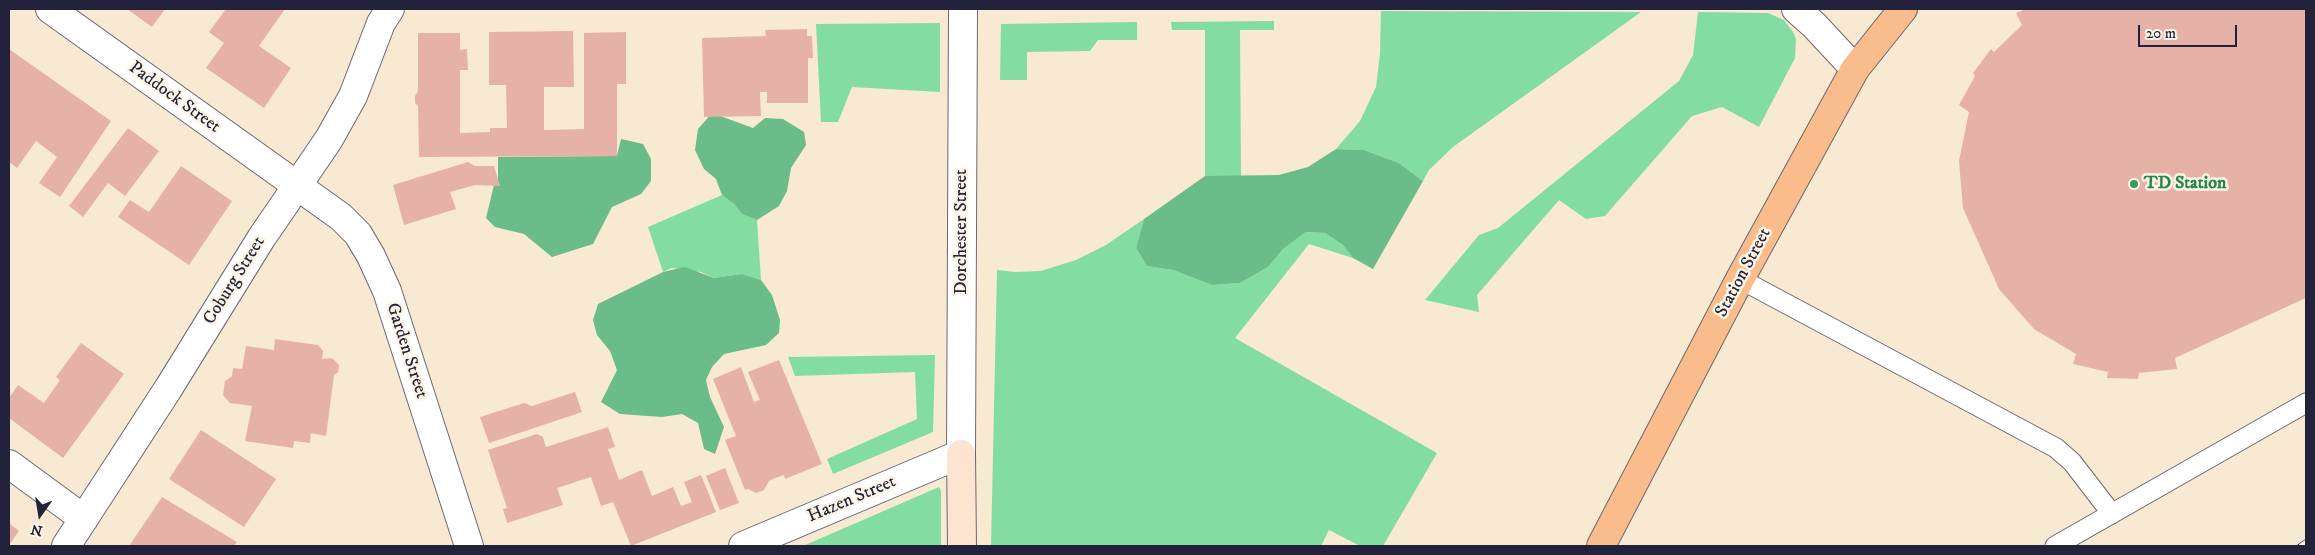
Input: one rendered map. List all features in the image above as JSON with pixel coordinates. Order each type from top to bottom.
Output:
[{"type":"main road","name":"Station Street","points":[[1601,546],[1740,278],[1855,69],[1903,9]]},
{"type":"main road","points":[[961,454],[962,546]]},
{"type":"street","name":"Paddock Street","points":[[50,9],[297,186]]},
{"type":"street","name":"Coburg Street","points":[[66,546],[168,389],[262,237],[329,140],[353,96],[381,23],[390,9]]},
{"type":"street","name":"Dorchester Street","points":[[961,454],[963,9]]},
{"type":"street","points":[[1796,9],[1814,24],[1855,69]]},
{"type":"street","name":"Garden Street","points":[[297,186],[341,217],[358,234],[371,256],[387,291],[469,546]]},
{"type":"street","name":"Hazen Street","points":[[743,546],[961,454]]},
{"type":"street","points":[[9,464],[84,519]]},
{"type":"lane","points":[[1740,278],[2056,448],[2072,462],[2112,514]]},
{"type":"lane","points":[[2055,546],[2306,403]]},
{"type":"green space","points":[[1381,11],[1641,12],[1453,147],[1429,170],[1423,181],[1399,163],[1364,150],[1336,149],[1360,121],[1376,87],[1380,54]]},
{"type":"green space","points":[[1698,12],[1768,13],[1784,20],[1793,32],[1796,39],[1795,58],[1759,127],[1722,107],[1692,116],[1605,216],[1586,219],[1559,200],[1477,295],[1479,312],[1425,300],[1479,235],[1498,228],[1679,81],[1693,55]]},
{"type":"green space","points":[[1274,21],[1274,30],[1240,30],[1241,176],[1205,176],[1205,30],[1172,30],[1171,22]]},
{"type":"green space","points":[[1137,22],[1137,40],[1098,40],[1090,51],[1027,52],[1027,80],[1000,80],[1001,24]]},
{"type":"green space","points":[[940,23],[940,92],[852,87],[838,122],[821,122],[816,24]]},
{"type":"green space","points":[[712,113],[753,128],[765,118],[783,119],[804,132],[806,145],[791,168],[787,191],[779,206],[757,220],[742,214],[734,204],[722,195],[716,179],[704,169],[695,150],[698,129]]},
{"type":"green space","points":[[621,139],[643,144],[651,159],[651,181],[641,194],[612,207],[593,244],[552,257],[524,234],[495,227],[486,218],[494,185],[498,181],[498,157],[617,156]]},
{"type":"green space","points":[[1336,149],[1364,150],[1399,163],[1423,181],[1373,269],[1353,258],[1343,245],[1325,233],[1306,232],[1283,249],[1268,267],[1240,283],[1212,285],[1173,270],[1147,266],[1136,248],[1144,219],[1205,176],[1279,175],[1308,167]]},
{"type":"green space","points":[[722,195],[734,204],[742,214],[757,220],[761,280],[742,274],[714,278],[701,272],[671,268],[663,272],[648,227]]},
{"type":"green space","points":[[1144,219],[1136,248],[1147,266],[1173,270],[1212,285],[1240,283],[1268,267],[1283,249],[1306,232],[1325,233],[1343,245],[1353,258],[1309,244],[1235,338],[1437,453],[1383,546],[1360,546],[1329,530],[1321,546],[991,546],[997,270],[1015,272],[1041,271],[1076,260],[1106,245]]},
{"type":"green space","points":[[685,267],[714,278],[742,274],[761,280],[772,295],[780,320],[779,333],[766,345],[724,354],[712,367],[706,380],[710,397],[724,427],[715,454],[704,449],[698,423],[682,414],[662,417],[620,414],[601,402],[617,370],[610,351],[597,335],[593,320],[598,304],[663,272]]},
{"type":"green space","points":[[935,355],[933,432],[833,474],[827,459],[917,419],[915,372],[795,376],[788,357]]},
{"type":"green space","points":[[939,487],[941,491],[941,546],[803,546]]},
{"type":"building","points":[[127,9],[165,9],[152,27]]},
{"type":"building","points":[[226,9],[285,9],[259,46],[291,68],[264,108],[206,68],[224,43],[209,32]]},
{"type":"building","name":"TD Station","points":[[2026,9],[2306,9],[2306,298],[2175,358],[2177,369],[2139,373],[2138,379],[2107,378],[2108,372],[2073,364],[2076,354],[2034,329],[1999,289],[1963,208],[1959,161],[1969,112],[1959,105],[1975,76],[1973,73],[1991,49],[1994,52],[2022,25],[2016,13]]},
{"type":"building","points":[[807,29],[807,36],[812,36],[813,58],[808,58],[808,103],[767,103],[767,92],[760,92],[761,116],[704,117],[702,38],[766,36],[765,30]]},
{"type":"building","points":[[573,31],[574,87],[544,87],[544,130],[584,129],[584,33],[626,32],[626,84],[617,84],[617,156],[419,157],[418,106],[415,103],[415,96],[418,91],[418,33],[460,33],[460,50],[467,49],[468,70],[460,70],[460,133],[490,132],[490,128],[507,128],[506,85],[489,85],[489,32]]},
{"type":"building","points":[[9,49],[111,121],[60,197],[39,183],[57,157],[36,141],[17,168],[9,162]]},
{"type":"building","points":[[128,128],[159,151],[125,196],[108,183],[83,217],[69,206]]},
{"type":"building","points":[[468,162],[475,166],[494,166],[500,186],[475,185],[450,192],[456,209],[404,225],[393,185]]},
{"type":"building","points":[[181,166],[232,201],[189,265],[118,217],[130,200],[149,212]]},
{"type":"building","points":[[275,339],[318,345],[323,351],[322,359],[332,358],[339,365],[338,372],[334,375],[326,436],[311,433],[310,443],[294,441],[293,448],[245,441],[252,406],[230,403],[223,395],[225,381],[232,376],[233,368],[242,369],[246,346],[274,350]]},
{"type":"building","points":[[81,343],[124,374],[63,458],[9,418],[9,398],[18,385],[44,403],[60,380],[56,377]]},
{"type":"building","points":[[779,360],[822,464],[785,479],[784,475],[775,478],[769,481],[764,490],[756,493],[748,489],[745,490],[725,440],[736,436],[713,379],[741,367],[754,402],[760,400],[748,372]]},
{"type":"building","points":[[575,392],[582,412],[489,443],[480,417],[524,403],[532,406]]},
{"type":"building","points":[[608,427],[615,447],[608,449],[619,480],[642,470],[652,496],[673,487],[681,506],[692,502],[684,482],[701,475],[716,512],[631,546],[613,502],[601,506],[591,477],[557,488],[563,505],[507,523],[503,509],[507,508],[488,450],[537,434],[543,437],[546,447]]},
{"type":"building","points":[[201,430],[276,479],[244,527],[169,479]]},
{"type":"building","points":[[725,468],[739,503],[720,510],[706,476]]},
{"type":"building","points":[[162,497],[237,542],[234,546],[129,546]]},
{"type":"building","points":[[9,523],[19,531],[9,545]]},
{"type":"railway","points":[[2300,546],[2306,542]]},
{"type":"place","name":"TD Station","points":[[2134,184]]}]
